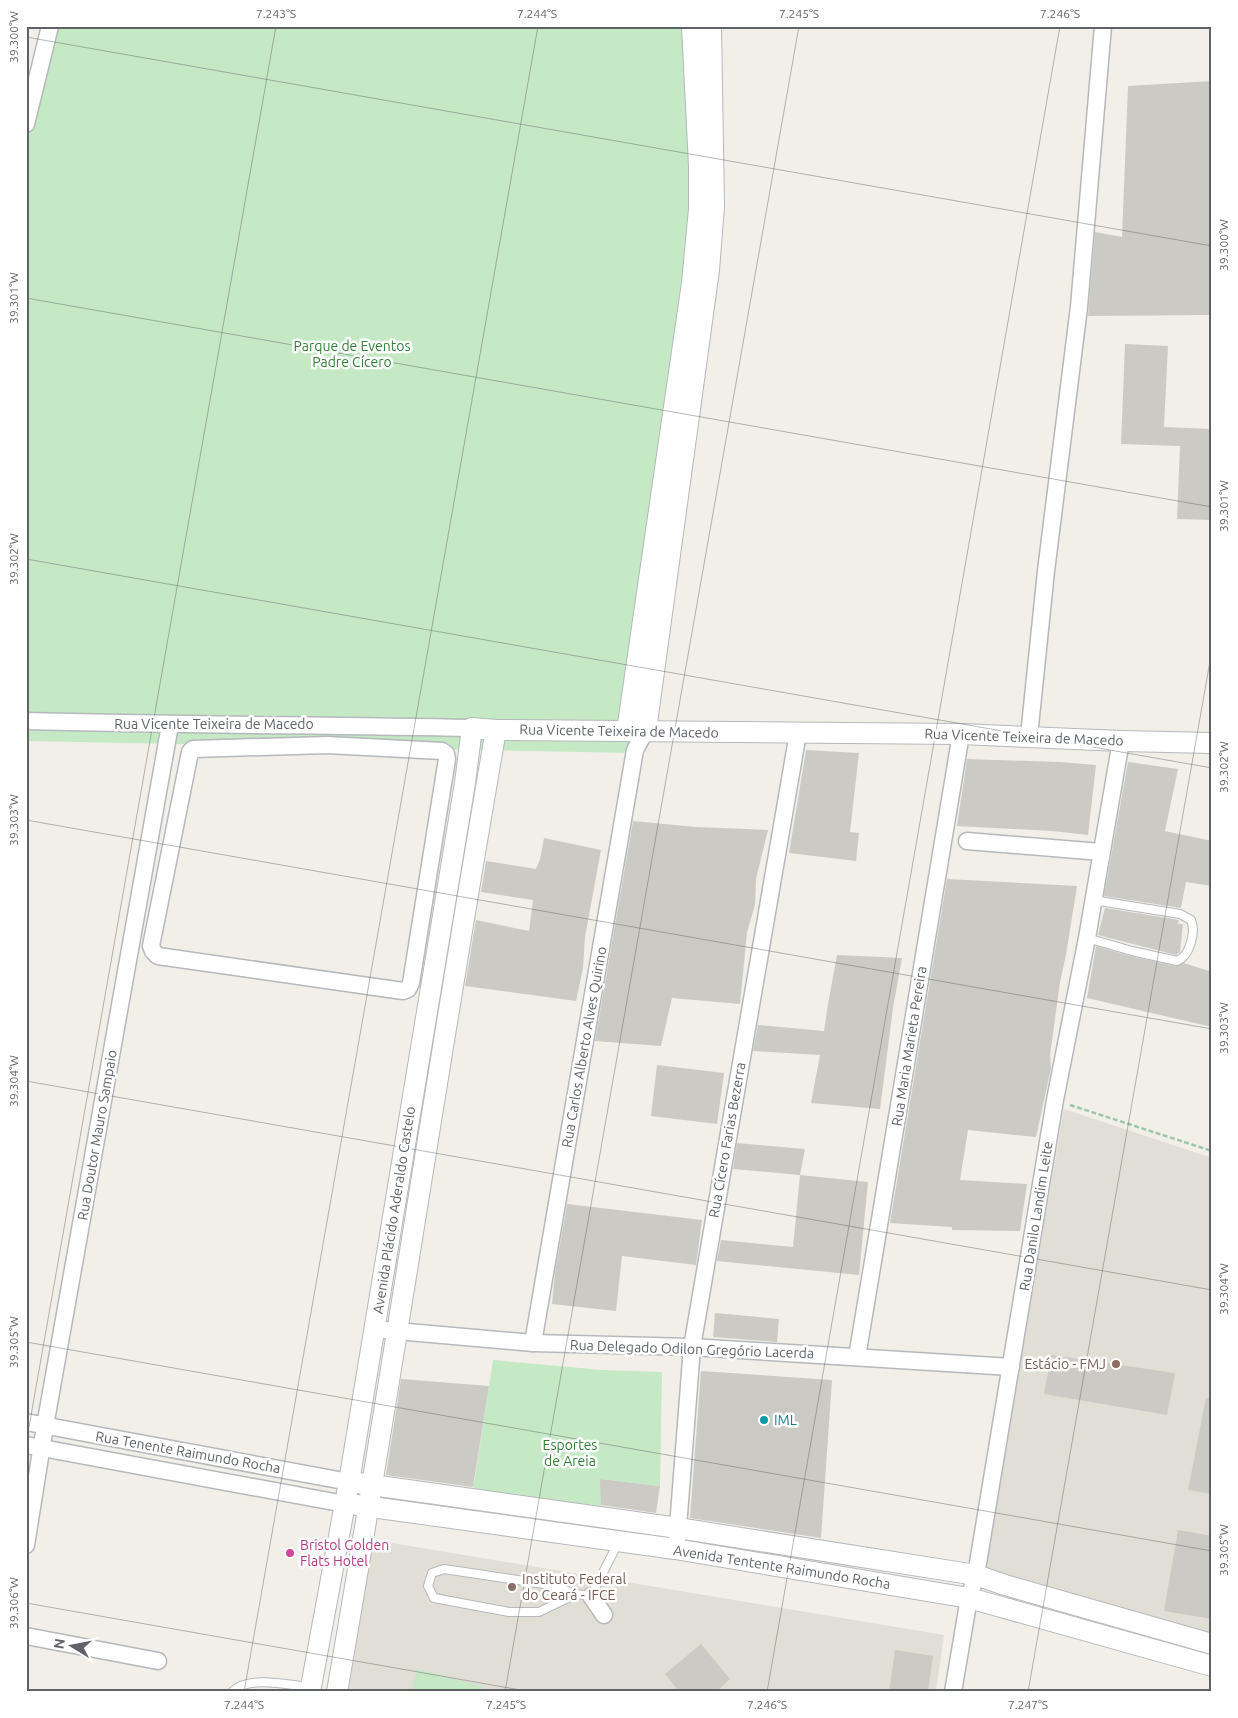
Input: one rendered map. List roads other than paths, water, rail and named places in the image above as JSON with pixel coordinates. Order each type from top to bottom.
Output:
[{"type":"street","points":[[26,124],[50,26]]},
{"type":"street","points":[[636,730],[688,364],[709,270],[714,207],[706,192],[696,104],[692,26]]},
{"type":"street","points":[[706,192],[710,26]]},
{"type":"street","points":[[1029,736],[1046,571],[1078,307],[1103,26]]},
{"type":"street","name":"Rua Vicente Teixeira de Macedo","points":[[26,721],[170,725],[328,725],[496,730],[961,734],[1212,743]]},
{"type":"street","name":"Rua Doutor Mauro Sampaio","points":[[26,1545],[45,1426],[170,725]]},
{"type":"street","points":[[327,745],[328,725]]},
{"type":"street","name":"Avenida Plácido Aderaldo Castelo","points":[[310,1690],[349,1482],[431,989],[472,728]]},
{"type":"street","name":"Avenida Plácido Aderaldo Castelo","points":[[337,1692],[496,730]]},
{"type":"street","name":"Rua Carlos Alberto Alves Quirino","points":[[532,1343],[635,750],[636,730]]},
{"type":"street","name":"Rua Cícero Farias Bezerra","points":[[676,1549],[692,1347],[798,734]]},
{"type":"street","name":"Rua Maria Marieta Pereira","points":[[857,1357],[961,734]]},
{"type":"street","name":"Rua Danilo Landim Leite","points":[[953,1692],[969,1598],[976,1574],[1055,1100],[1087,938],[1121,741]]},
{"type":"street","points":[[327,745],[442,751],[446,754],[447,759],[413,973],[408,988],[403,991],[158,956],[153,952],[151,946],[190,752],[193,749],[327,745]]},
{"type":"street","points":[[967,841],[1101,852]]},
{"type":"street","points":[[431,989],[452,992]]},
{"type":"street","name":"Rua Delegado Odilon Gregório Lacerda","points":[[374,1329],[532,1343],[692,1347],[1011,1367]]},
{"type":"street","name":"Rua Tenente Raimundo Rocha","points":[[26,1422],[349,1482]]},
{"type":"street","name":"Rua Tenente Raimundo Rocha","points":[[26,1445],[345,1504]]},
{"type":"street","points":[[194,1476],[198,1454]]},
{"type":"street","name":"Avenida Tentente Raimundo Rocha","points":[[349,1482],[678,1528],[976,1574],[1005,1585],[1212,1644]]},
{"type":"street","name":"Avenida Tentente Raimundo Rocha","points":[[345,1504],[676,1549],[969,1598],[1212,1666]]},
{"type":"street","points":[[584,1595],[604,1615]]},
{"type":"street","points":[[26,1636],[158,1661]]},
{"type":"lane","points":[[1087,938],[1177,961],[1187,954],[1193,926],[1191,920],[1180,914],[1093,900]]},
{"type":"lane","points":[[584,1595],[551,1585],[444,1569],[432,1573],[428,1586],[434,1598],[509,1612],[539,1612],[584,1595],[619,1541]]},
{"type":"lane","points":[[232,1692],[245,1683],[258,1682],[310,1690]]},
{"type":"place","name":"Estácio - FMJ","points":[[1116,1364]]},
{"type":"place","name":"IML","points":[[764,1420]]},
{"type":"place","name":"Bristol Golden Flats Hotel","points":[[290,1553]]},
{"type":"place","name":"Instituto Federal do Ceará - IFCE","points":[[512,1587]]},
{"type":"park label","name":"Parque de Eventos Padre Cícero","points":[[352,354]]},
{"type":"park label","name":"Esportes de Areia","points":[[570,1454]]}]
